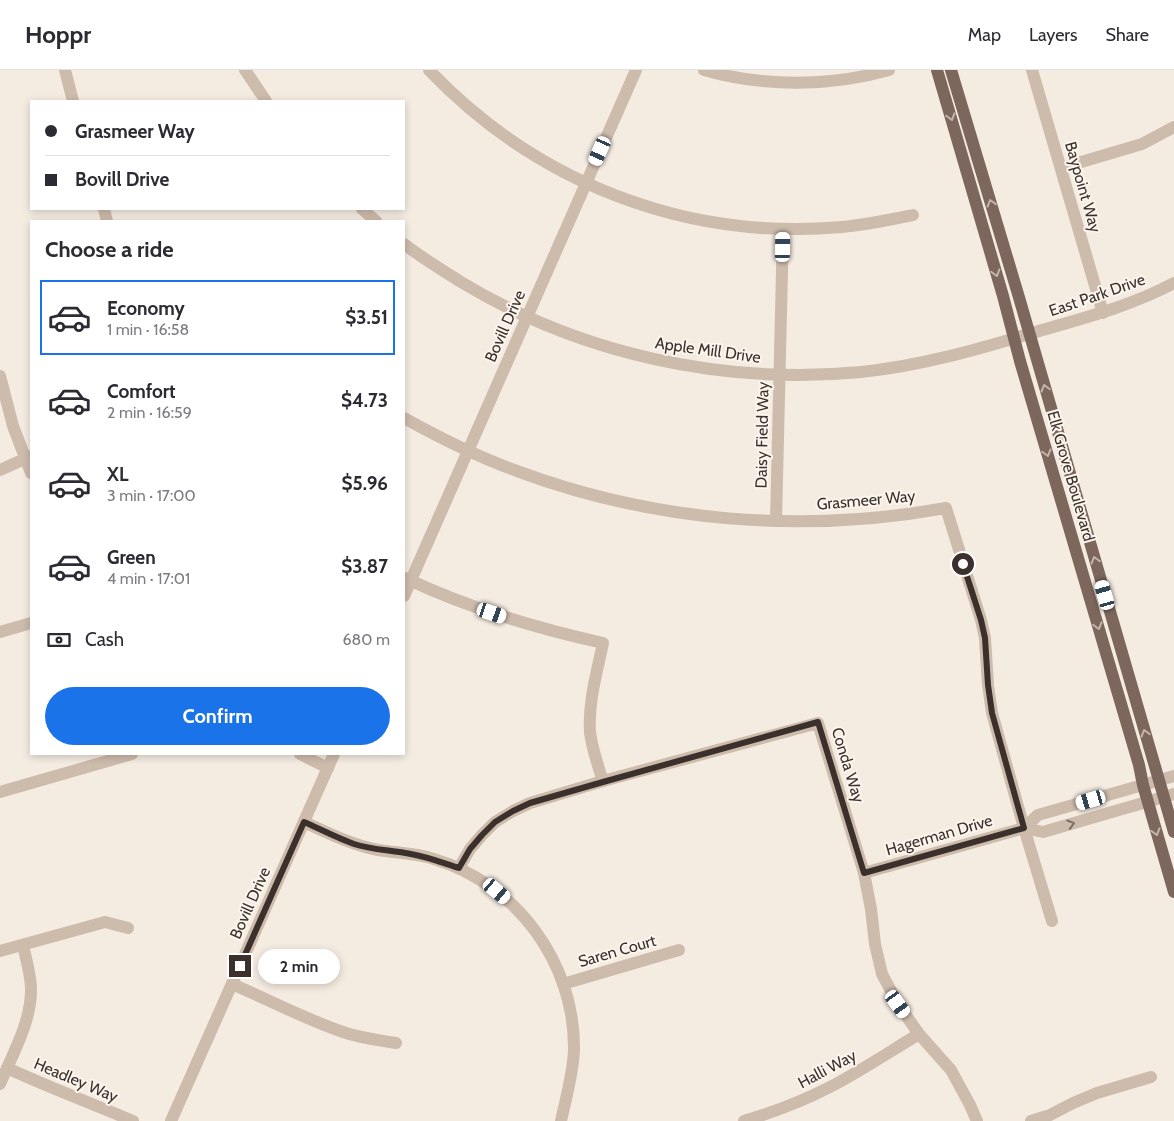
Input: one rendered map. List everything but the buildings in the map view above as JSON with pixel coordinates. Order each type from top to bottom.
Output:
[{"type":"main road","name":"Elk Grove Boulevard","points":[[937,70],[1139,765],[1174,892]]},
{"type":"main road","name":"Elk Grove Boulevard","points":[[950,70],[1030,334],[1159,780],[1169,795],[1174,832]]},
{"type":"street","points":[[65,70],[73,100]]},
{"type":"street","points":[[245,70],[265,100]]},
{"type":"street","points":[[430,70],[449,90],[508,138],[546,162],[586,183],[626,200],[711,222],[783,229],[870,224],[913,215]]},
{"type":"street","name":"Bovill Drive","points":[[407,579],[468,451],[636,70]]},
{"type":"street","points":[[704,70],[743,79],[808,82],[846,79],[889,70]]},
{"type":"street","name":"Baypoint Way","points":[[1032,70],[1103,313]]},
{"type":"street","points":[[1061,168],[1142,144],[1174,127]]},
{"type":"street","points":[[363,210],[375,220]]},
{"type":"street","name":"Daisy Field Way","points":[[776,522],[783,229]]},
{"type":"street","name":"Apple Mill Drive","points":[[405,245],[436,267],[480,294],[527,317],[575,337],[659,361],[693,367],[780,375],[846,373],[912,365],[960,354],[1030,334]]},
{"type":"street","name":"East Park Drive","points":[[1030,334],[1103,313],[1144,298],[1174,283]]},
{"type":"street","points":[[0,376],[14,426],[28,457],[0,470]]},
{"type":"street","name":"Grasmeer Way","points":[[405,419],[468,451],[516,471],[617,501],[670,512],[776,522],[814,522],[870,518],[946,508],[981,620],[985,638],[992,713],[1024,828]]},
{"type":"street","points":[[407,579],[467,604],[505,617],[603,644],[590,712],[590,733],[603,782]]},
{"type":"street","points":[[0,632],[30,623]]},
{"type":"street","name":"Conda Way","points":[[459,868],[470,849],[495,822],[530,803],[818,722],[864,873],[872,909],[875,944],[882,974],[898,1004],[919,1034],[951,1070],[970,1104],[976,1121]]},
{"type":"street","points":[[0,792],[129,755]]},
{"type":"street","points":[[302,755],[328,768]]},
{"type":"street","name":"Bovill Drive","points":[[171,1121],[334,755]]},
{"type":"street","name":"Hagerman Drive","points":[[864,873],[1024,828],[1038,815],[1174,776]]},
{"type":"street","name":"Hagerman Drive","points":[[1024,828],[1043,832],[1169,795]]},
{"type":"street","points":[[304,822],[353,844],[378,850],[426,857],[459,868],[497,891],[529,921],[556,964],[570,1007],[574,1050],[571,1078],[561,1121]]},
{"type":"street","points":[[1024,828],[1052,921]]},
{"type":"street","points":[[0,952],[104,922],[128,928]]},
{"type":"street","points":[[0,1084],[24,1030],[29,1010],[31,989],[29,968],[23,945]]},
{"type":"street","name":"Saren Court","points":[[563,984],[679,950]]},
{"type":"street","points":[[232,984],[344,1032],[372,1040],[396,1043]]},
{"type":"street","name":"Halli Way","points":[[744,1121],[799,1102],[829,1088],[919,1034]]},
{"type":"street","name":"Headley Way","points":[[7,1068],[132,1121]]},
{"type":"street","points":[[1031,1121],[1050,1115],[1097,1093],[1151,1077]]},
{"type":"route","points":[[240,966],[304,822],[353,844],[378,850],[422,856],[459,868],[470,849],[495,822],[530,803],[818,722],[864,873],[1024,828],[992,713],[985,638],[963,564]]}]
